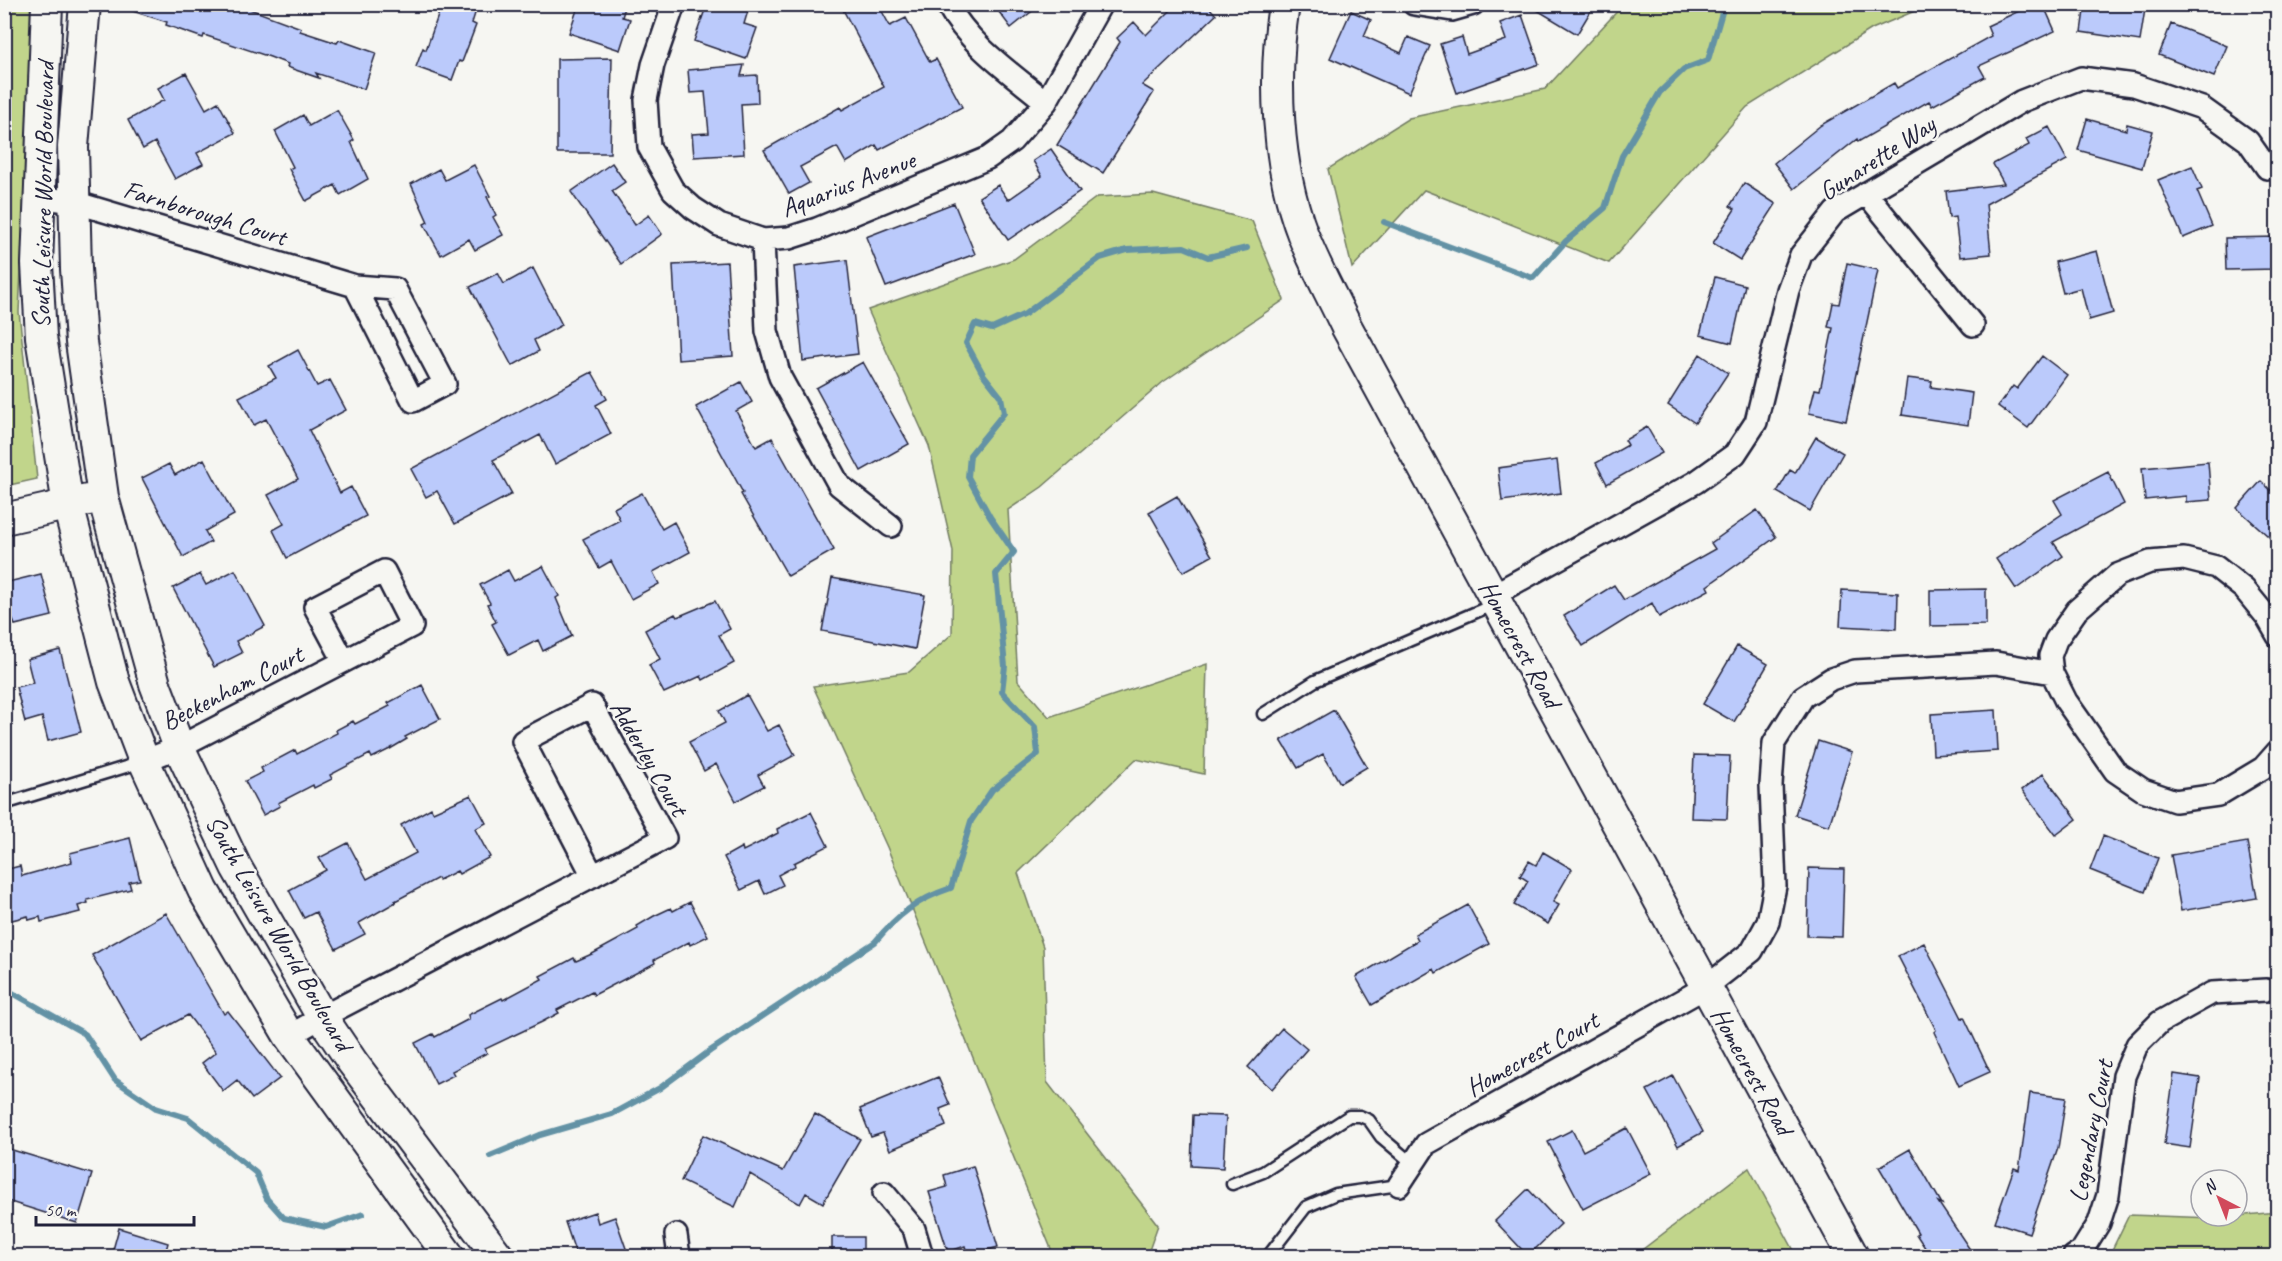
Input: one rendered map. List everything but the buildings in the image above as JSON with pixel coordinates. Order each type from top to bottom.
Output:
[{"type":"street","name":"South Leisure World Boulevard","points":[[47,4],[37,264],[41,337],[68,505],[114,682],[144,761],[203,890],[290,1036],[449,1257]]},
{"type":"street","name":"South Leisure World Boulevard","points":[[85,4],[74,147],[74,202],[81,342],[103,497],[155,684],[179,747],[236,867],[322,1017],[360,1072],[498,1257]]},
{"type":"street","name":"Aquarius Avenue","points":[[674,4],[653,65],[646,100],[649,147],[673,190],[693,208],[719,225],[763,240],[789,238],[818,229],[988,158],[1012,141],[1046,102],[1101,4]]},
{"type":"street","points":[[947,4],[955,19],[976,45],[1046,102]]},
{"type":"street","name":"Homecrest Road","points":[[1284,4],[1278,83],[1282,159],[1302,234],[1346,326],[1853,1257]]},
{"type":"street","points":[[1414,4],[1452,10],[1473,4]]},
{"type":"street","name":"Gunarette Way","points":[[1495,599],[1696,482],[1735,454],[1756,422],[1788,290],[1801,255],[1835,212],[2022,100],[2080,78],[2134,85],[2202,108],[2248,141],[2267,168]]},
{"type":"street","points":[[1866,193],[1973,325]]},
{"type":"street","name":"Farnborough Court","points":[[39,197],[74,202],[355,286],[395,289],[445,384],[413,401],[355,286]]},
{"type":"street","points":[[763,240],[767,331],[780,377],[839,485],[891,526]]},
{"type":"street","points":[[4,519],[103,497]]},
{"type":"street","points":[[2277,636],[2267,617],[2244,589],[2216,567],[2184,559],[2150,562],[2117,575],[2076,610],[2056,640],[2050,656],[2052,673],[2066,701],[2115,771],[2144,790],[2175,801],[2218,795],[2263,768],[2277,751]]},
{"type":"street","name":"Beckenham Court","points":[[144,761],[179,747],[412,626],[384,571],[315,606],[344,661]]},
{"type":"street","name":"Homecrest Court","points":[[1399,1185],[1426,1144],[1706,987],[1752,951],[1768,922],[1775,886],[1771,785],[1774,743],[1803,697],[1831,679],[1855,671],[1996,663],[2052,673]]},
{"type":"street","name":"Adderley Court","points":[[290,1036],[322,1017],[593,876],[664,838],[592,705],[523,741],[593,876]]},
{"type":"street","name":"Legendary Court","points":[[2074,1257],[2081,1252],[2099,1223],[2108,1195],[2124,1076],[2137,1045],[2160,1022],[2212,993],[2266,990]]},
{"type":"street","points":[[884,1193],[914,1229],[922,1257]]},
{"type":"street","points":[[676,1235],[679,1257]]},
{"type":"lane","points":[[1263,714],[1315,681],[1495,599]]},
{"type":"lane","points":[[4,804],[144,761]]},
{"type":"lane","points":[[1232,1185],[1263,1172],[1349,1116],[1360,1116],[1369,1120],[1381,1137],[1413,1164]]},
{"type":"lane","points":[[1268,1257],[1306,1207],[1336,1194],[1399,1185]]},
{"type":"green space","points":[[1624,4],[1929,5],[1872,29],[1747,107],[1609,263],[1424,190],[1352,268],[1328,169],[1409,118],[1545,89]]},
{"type":"green space","points":[[4,5],[39,5],[27,141],[19,312],[37,479],[5,486]]},
{"type":"green space","points":[[1153,194],[1252,221],[1284,300],[1163,382],[1042,487],[1008,510],[1018,681],[1049,717],[1207,664],[1204,774],[1136,759],[1018,873],[1043,947],[1047,1082],[1158,1225],[1147,1256],[1054,1256],[887,847],[813,686],[909,672],[952,634],[953,551],[929,446],[868,310],[1014,259],[1097,197]]},
{"type":"green space","points":[[1749,1168],[1797,1256],[1634,1256]]},
{"type":"green space","points":[[2277,1212],[2277,1256],[2109,1256],[2129,1215],[2189,1217],[2189,1228],[2249,1228],[2249,1215]]},
{"type":"waterway","points":[[1384,222],[1533,278],[1566,241],[1605,208],[1622,156],[1660,92],[1684,69],[1708,60],[1723,9],[1727,4]]},
{"type":"waterway","points":[[490,1156],[540,1135],[612,1114],[660,1088],[710,1051],[875,942],[909,909],[928,897],[951,888],[971,821],[992,790],[1038,754],[1035,727],[1002,692],[1005,666],[996,574],[1014,552],[990,517],[968,477],[970,455],[1004,413],[1001,397],[983,374],[966,343],[975,324],[992,329],[1025,314],[1100,258],[1127,250],[1184,247],[1208,257],[1247,248]]},
{"type":"waterway","points":[[4,991],[11,992],[85,1034],[115,1080],[156,1108],[188,1118],[256,1173],[267,1199],[284,1218],[326,1227],[363,1214]]}]
